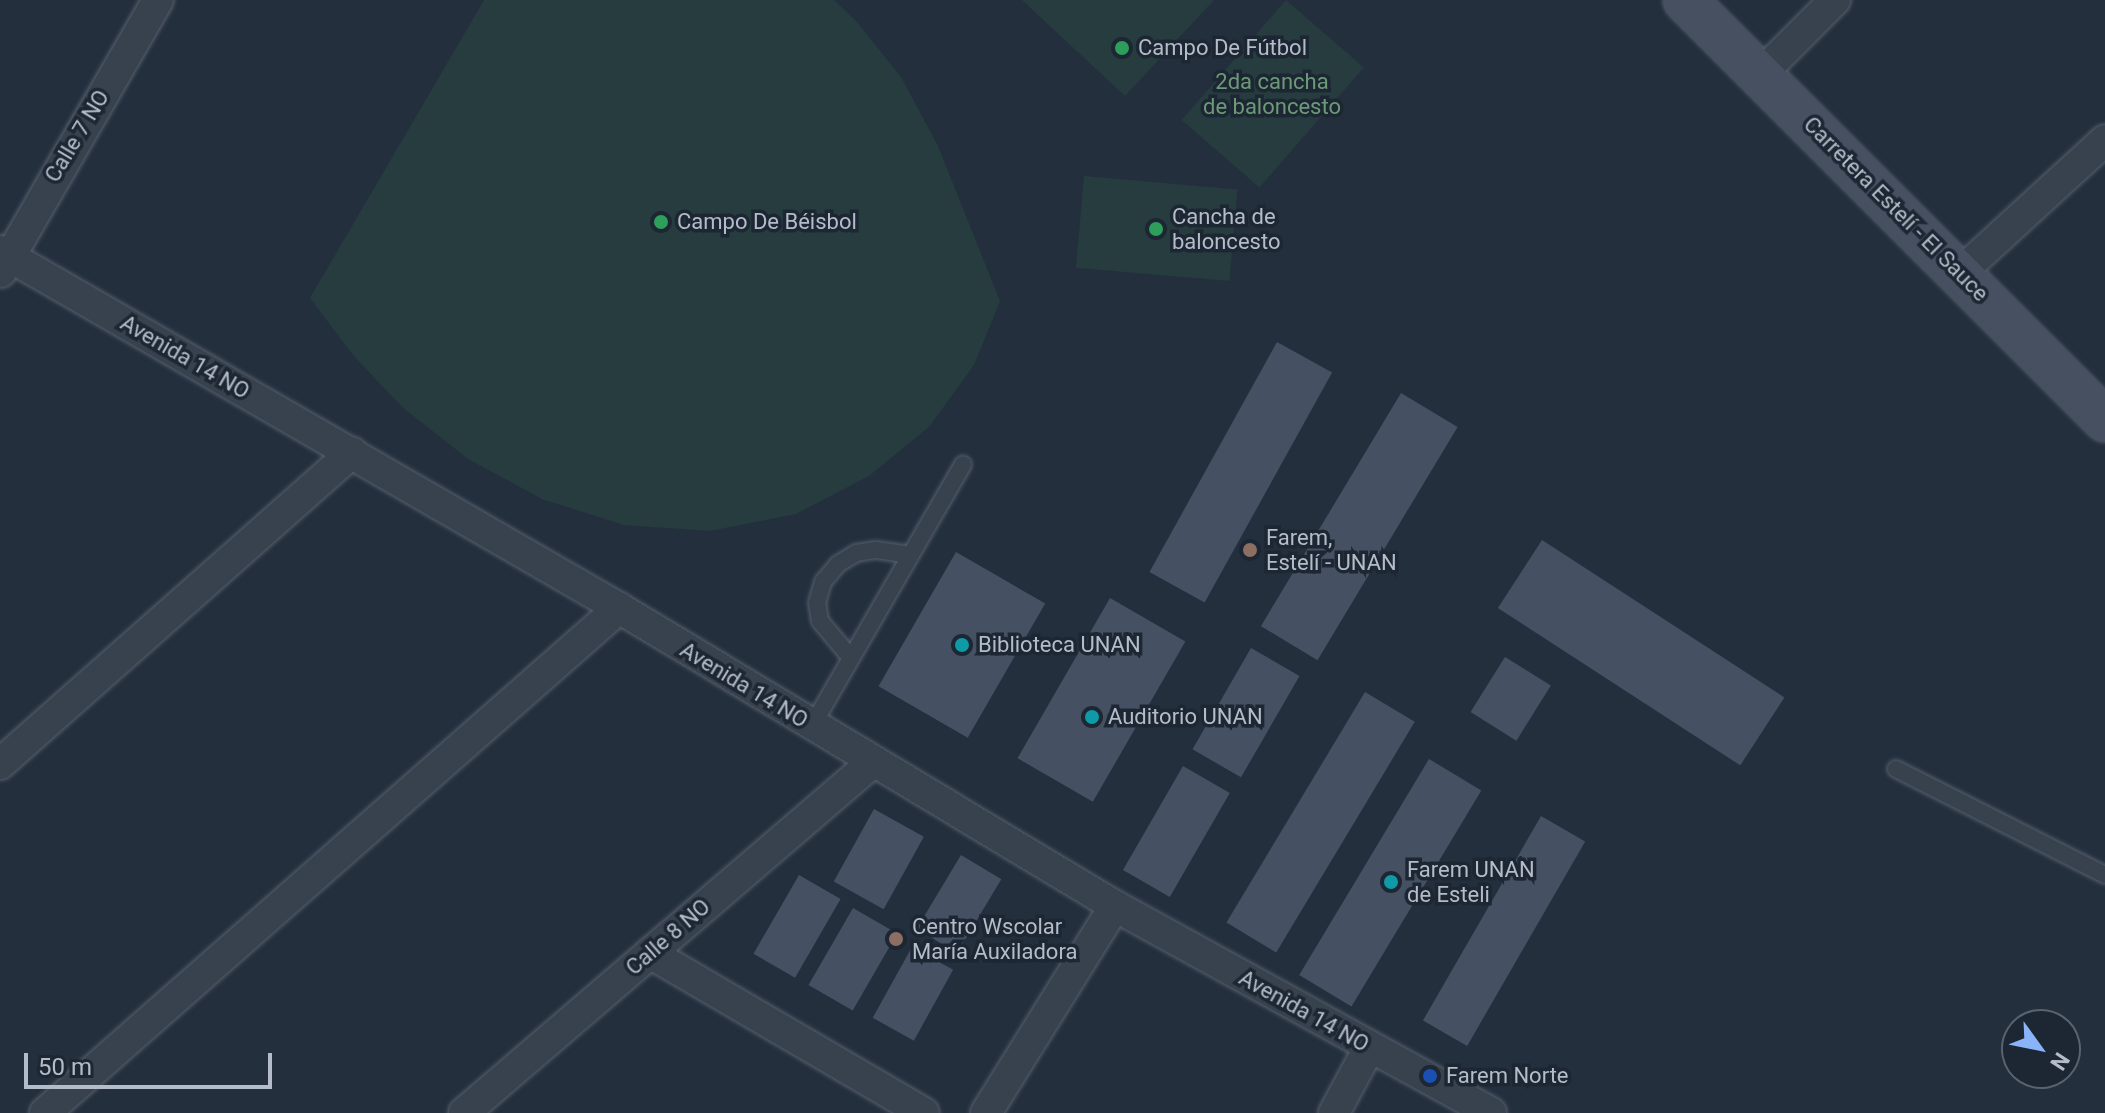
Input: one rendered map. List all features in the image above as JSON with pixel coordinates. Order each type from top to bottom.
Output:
[{"type":"street","name":"Calle 7 NO","points":[[3,260],[158,0]]},
{"type":"street","name":"Carretera Estelí - El Sauce","points":[[1685,0],[2105,420]]},
{"type":"street","points":[[1761,74],[1835,0]]},
{"type":"street","points":[[1959,274],[2105,140]]},
{"type":"street","name":"Avenida 14 NO","points":[[3,260],[352,453],[619,608],[1115,906],[1491,1113]]},
{"type":"street","points":[[0,764],[352,453]]},
{"type":"street","points":[[45,1113],[619,608]]},
{"type":"street","name":"Calle 8 NO","points":[[464,1113],[873,762]]},
{"type":"street","points":[[986,1113],[1115,906]]},
{"type":"street","points":[[650,953],[924,1113]]},
{"type":"street","points":[[1334,1113],[1369,1048]]},
{"type":"lane","points":[[812,726],[963,464]]},
{"type":"lane","points":[[851,658],[820,621],[817,603],[823,582],[838,564],[856,553],[876,550],[910,555]]},
{"type":"lane","points":[[1896,769],[2105,875]]},
{"type":"green space","name":"Campo De Béisbol","points":[[484,0],[834,0],[856,21],[901,77],[938,146],[1000,301],[974,365],[929,427],[869,476],[796,514],[710,531],[624,525],[542,499],[468,459],[402,407],[353,355],[310,298]]},
{"type":"green space","name":"Campo De Fútbol","points":[[1022,0],[1214,0],[1125,96]]},
{"type":"green space","name":"2da cancha de baloncesto","points":[[1286,0],[1364,68],[1259,188],[1182,120]]},
{"type":"green space","name":"Cancha de baloncesto","points":[[1084,176],[1237,189],[1229,281],[1076,268]]},
{"type":"building","points":[[1277,342],[1332,373],[1205,603],[1149,572]]},
{"type":"building","points":[[1401,393],[1458,427],[1317,660],[1261,626]]},
{"type":"building","points":[[1542,540],[1784,697],[1740,765],[1498,608]]},
{"type":"building","name":"Biblioteca UNAN","points":[[956,552],[1045,604],[968,738],[878,686]]},
{"type":"building","name":"Auditorio UNAN","points":[[1110,598],[1185,641],[1093,802],[1018,758]]},
{"type":"building","points":[[1251,648],[1299,676],[1241,777],[1192,749]]},
{"type":"building","points":[[1505,657],[1551,686],[1516,741],[1471,712]]},
{"type":"building","points":[[1365,692],[1415,722],[1276,952],[1226,923]]},
{"type":"building","name":"Farem UNAN de Esteli","points":[[1429,759],[1481,790],[1351,1006],[1299,975]]},
{"type":"building","points":[[1183,766],[1230,793],[1170,897],[1123,870]]},
{"type":"building","points":[[874,809],[924,837],[884,909],[834,882]]},
{"type":"building","points":[[1541,816],[1585,842],[1467,1046],[1423,1020]]},
{"type":"building","points":[[961,855],[1001,879],[957,953],[917,929]]},
{"type":"building","points":[[799,875],[841,899],[795,978],[754,954]]},
{"type":"building","points":[[853,908],[897,934],[853,1011],[808,985]]},
{"type":"building","points":[[912,947],[953,970],[914,1041],[873,1018]]},
{"type":"place","name":"Campo De Fútbol","points":[[1122,48]]},
{"type":"place","name":"Campo De Béisbol","points":[[661,222]]},
{"type":"place","name":"Cancha de baloncesto","points":[[1156,229]]},
{"type":"place","name":"Farem, Estelí - UNAN","points":[[1250,550]]},
{"type":"place","name":"Biblioteca UNAN","points":[[962,645]]},
{"type":"place","name":"Auditorio UNAN","points":[[1092,717]]},
{"type":"place","name":"Farem UNAN de Esteli","points":[[1391,882]]},
{"type":"place","name":"Centro Wscolar María Auxiladora","points":[[896,939]]},
{"type":"place","name":"Farem Norte","points":[[1430,1076]]}]
